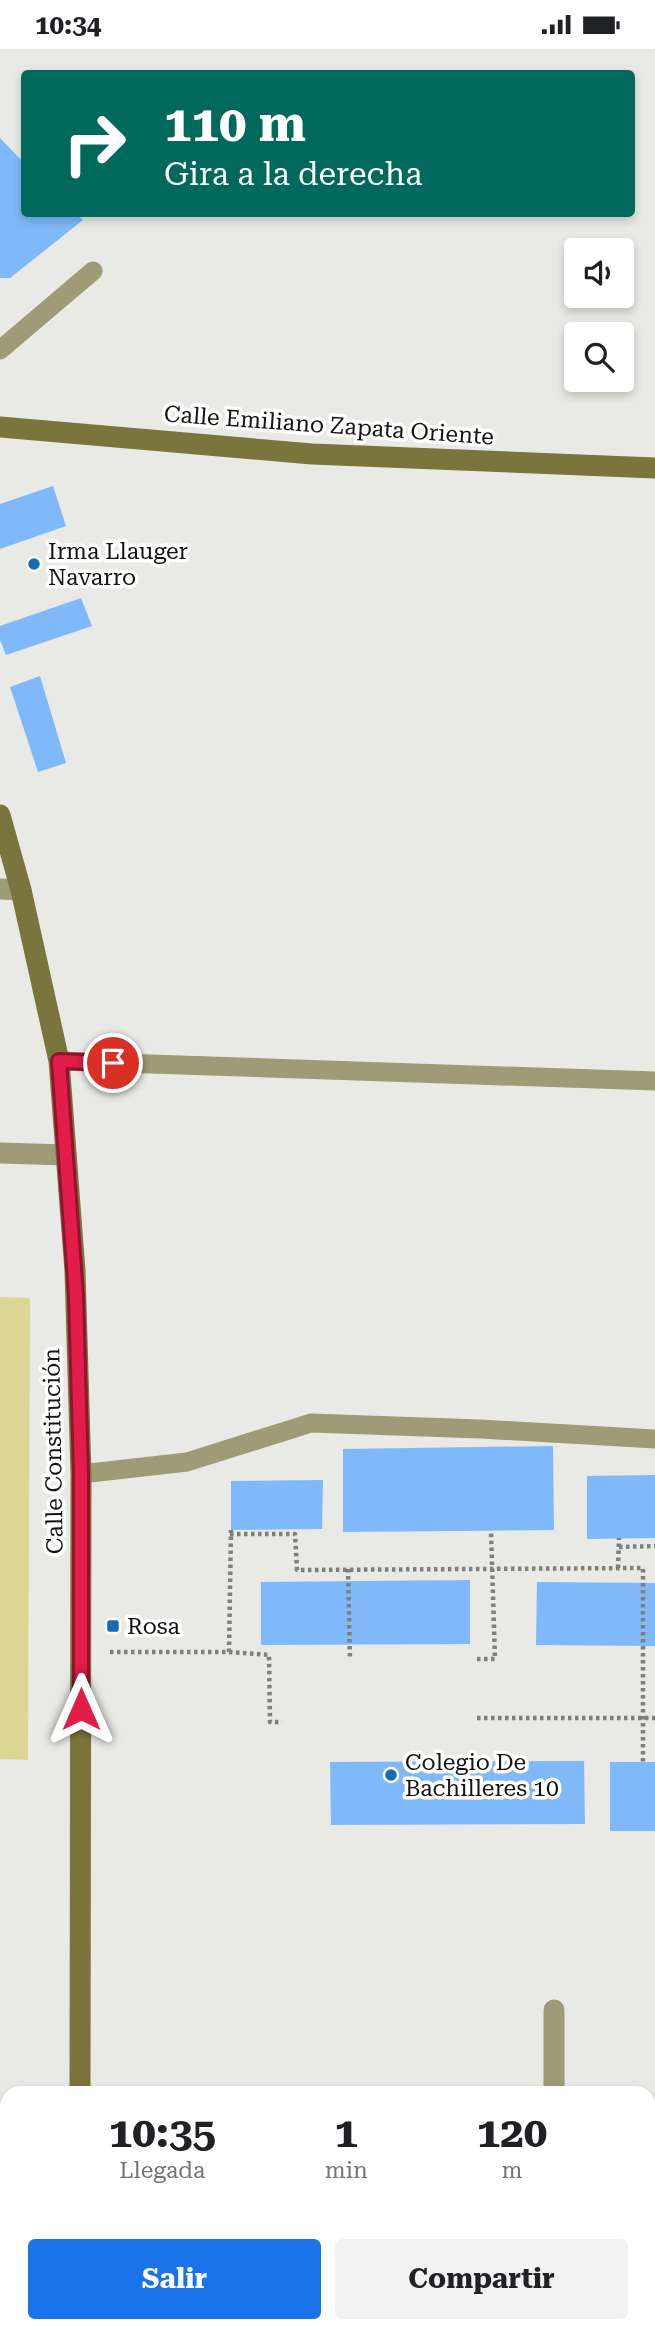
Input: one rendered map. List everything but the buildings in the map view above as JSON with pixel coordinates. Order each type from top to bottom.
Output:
[{"type":"main road","name":"Calle Emiliano Zapata Oriente","points":[[0,427],[312,454],[655,468]]},
{"type":"main road","name":"Calle Constitución","points":[[0,815],[11,890],[59,1061],[75,1271],[81,1474],[80,2086]]},
{"type":"street","points":[[0,1153],[66,1155]]},
{"type":"street","points":[[554,2010],[554,2086]]},
{"type":"lane","points":[[0,350],[93,271]]},
{"type":"lane","points":[[59,1061],[655,1081]]},
{"type":"lane","points":[[81,1474],[187,1462],[310,1423],[655,1439]]},
{"type":"path","points":[[477,1659],[495,1659],[491,1531]]},
{"type":"path","points":[[229,1651],[231,1532],[295,1532],[297,1570],[643,1568],[643,1762]]},
{"type":"path","points":[[618,1568],[619,1538]]},
{"type":"path","points":[[619,1547],[655,1546]]},
{"type":"path","points":[[348,1569],[350,1660]]},
{"type":"path","points":[[81,1653],[229,1651],[269,1655],[270,1721],[282,1722]]},
{"type":"path","points":[[477,1718],[655,1718]]},
{"type":"shaded area","points":[[0,1297],[30,1298],[28,1760],[0,1759]]},
{"type":"place","name":"Irma Llauger Navarro","points":[[34,564]]},
{"type":"place","name":"Rosa","points":[[113,1626]]},
{"type":"place","name":"Colegio De Bachilleres 10","points":[[391,1775]]},
{"type":"route","points":[[81,1709],[81,1474],[76,1296],[59,1061],[113,1063]]}]
